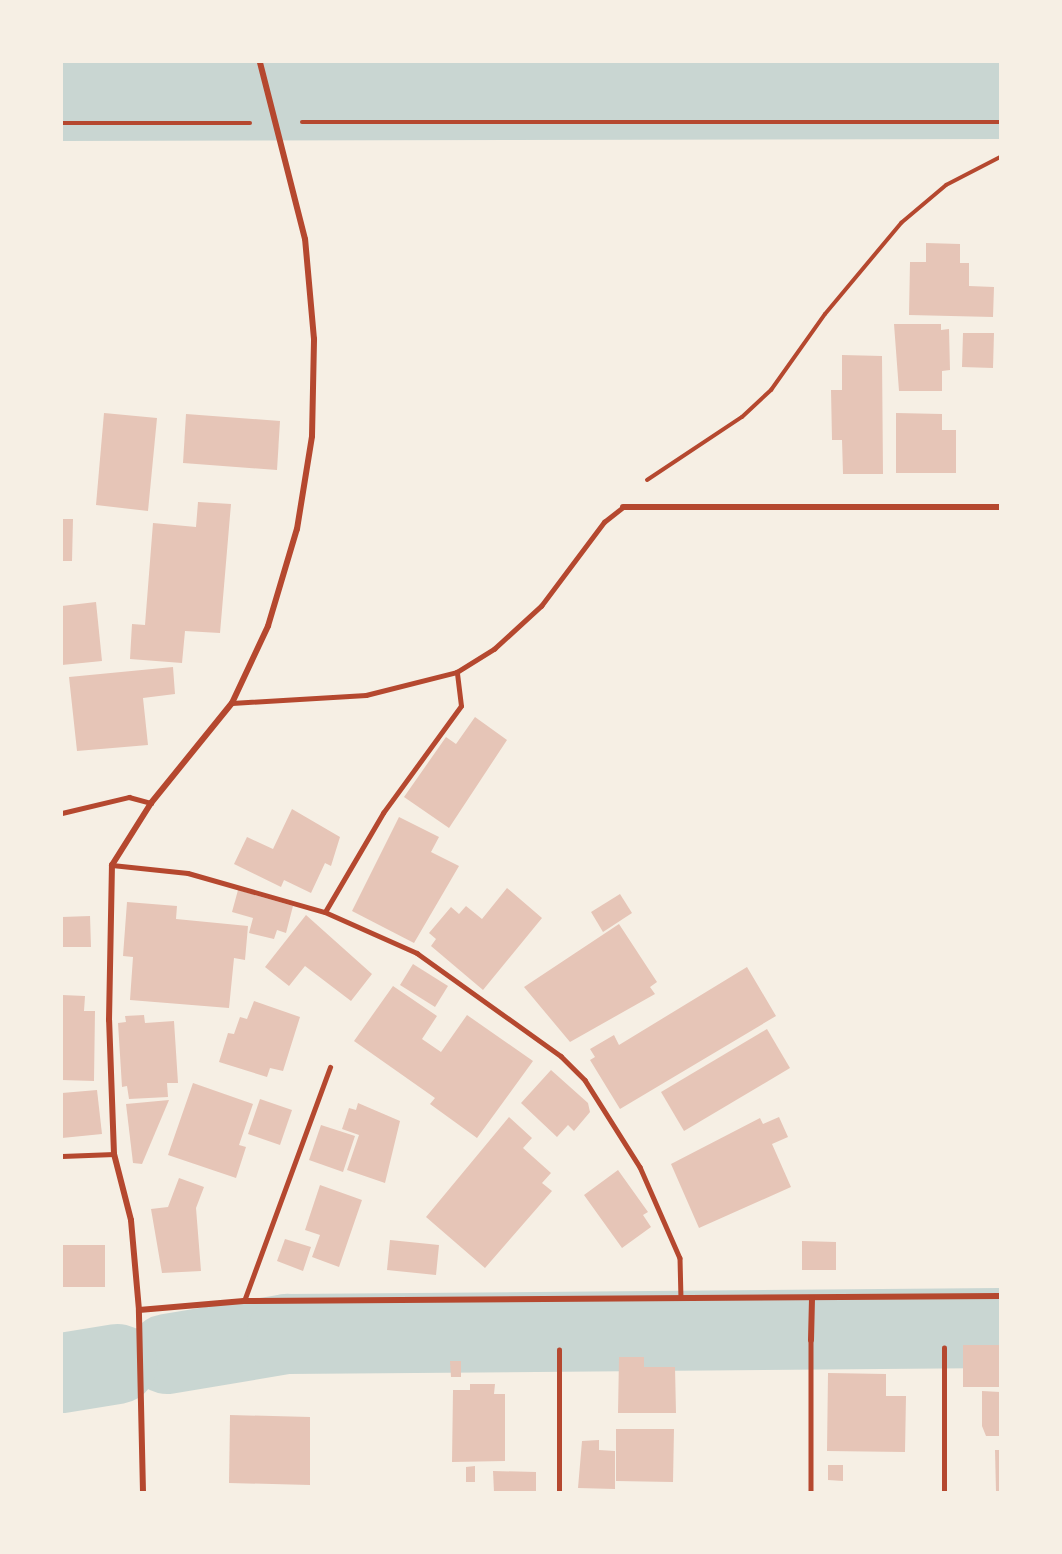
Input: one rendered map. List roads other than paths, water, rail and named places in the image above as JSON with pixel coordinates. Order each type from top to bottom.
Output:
[{"type":"street","points":[[143,1492],[139,1311],[130,1220],[114,1154],[109,1020],[112,865],[151,803],[232,703],[286,577],[312,436],[311,281],[263,83],[260,62]]},
{"type":"street","points":[[623,507],[1000,507]]},
{"type":"street","points":[[139,1311],[244,1301],[1000,1296]]},
{"type":"street","points":[[811,1340],[812,1298]]},
{"type":"lane","points":[[232,703],[366,695],[457,672],[494,649],[541,606],[604,522],[623,507]]},
{"type":"lane","points":[[325,912],[383,813],[461,706],[457,672]]},
{"type":"lane","points":[[62,813],[129,797],[151,803]]},
{"type":"lane","points":[[112,865],[188,873],[325,912],[417,954],[561,1056],[585,1080],[629,1148],[669,1225],[680,1258],[681,1298]]},
{"type":"lane","points":[[244,1301],[330,1066]]},
{"type":"lane","points":[[62,1156],[114,1154]]},
{"type":"lane","points":[[811,1340],[811,1492]]},
{"type":"lane","points":[[944,1348],[944,1492]]},
{"type":"lane","points":[[559,1350],[559,1492]]},
{"type":"waterway","points":[[62,101],[1000,99]]},
{"type":"waterway","points":[[167,1354],[287,1334],[1000,1328]]},
{"type":"waterway","points":[[62,1373],[117,1364]]}]
